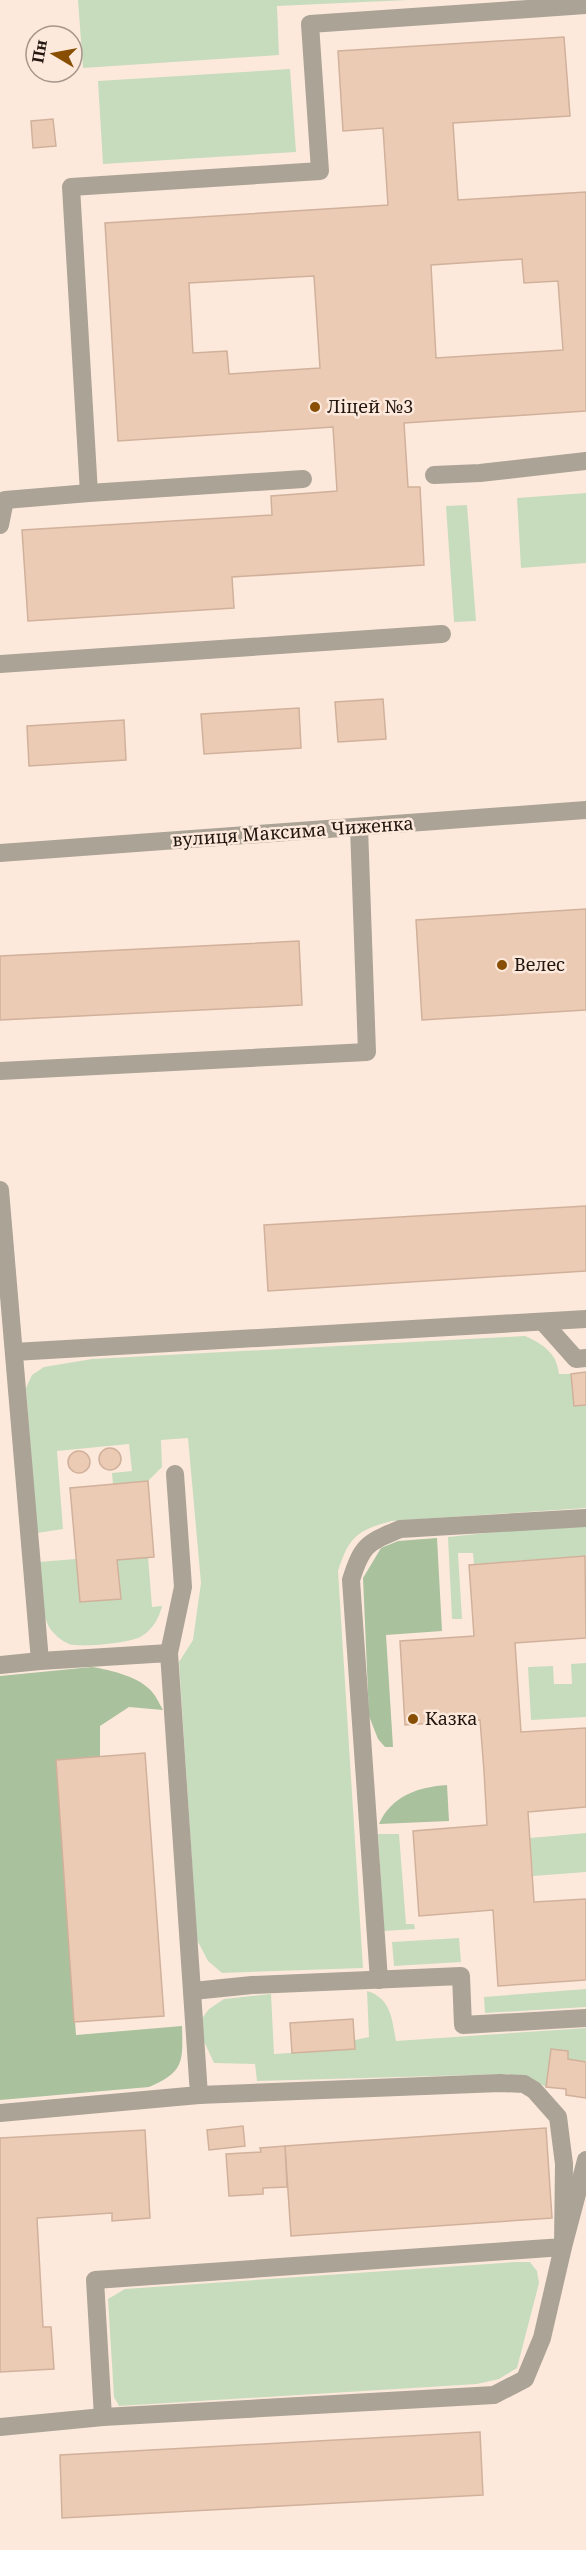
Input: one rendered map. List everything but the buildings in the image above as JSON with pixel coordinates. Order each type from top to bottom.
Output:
[{"type":"street","points":[[89,493],[71,187],[320,171],[310,24],[586,5]]},
{"type":"street","points":[[434,474],[480,473],[586,461]]},
{"type":"street","points":[[0,525],[5,500],[303,479]]},
{"type":"street","points":[[0,664],[442,634]]},
{"type":"street","name":"вулиця Максима Чиженка","points":[[0,853],[586,810]]},
{"type":"street","points":[[0,1071],[367,1053],[359,827]]},
{"type":"street","points":[[0,1190],[40,1661]]},
{"type":"street","points":[[14,1352],[586,1319]]},
{"type":"street","points":[[543,1322],[576,1359],[586,1359]]},
{"type":"street","points":[[175,1474],[183,1587],[169,1653],[199,2095]]},
{"type":"street","points":[[379,1980],[351,1580],[359,1555],[376,1539],[400,1530],[586,1518]]},
{"type":"street","points":[[0,1665],[169,1653]]},
{"type":"street","points":[[193,1991],[252,1985],[461,1976],[463,2025],[586,2018]]},
{"type":"street","points":[[0,2113],[199,2095],[500,2083],[524,2085],[542,2098],[558,2117],[564,2164],[563,2247]]},
{"type":"street","points":[[0,2427],[103,2417],[494,2395],[525,2379],[542,2338],[586,2160]]},
{"type":"street","points":[[103,2417],[95,2280],[563,2247]]},
{"type":"green space","points":[[78,0],[408,0],[277,6],[279,55],[84,68],[84,24],[80,24]]},
{"type":"green space","points":[[290,69],[296,152],[103,164],[98,81]]},
{"type":"green space","points":[[586,493],[586,563],[521,568],[517,498]]},
{"type":"green space","points":[[467,505],[476,621],[454,622],[446,506]]},
{"type":"green space","points":[[525,1336],[548,1350],[555,1360],[559,1374],[571,1374],[574,1406],[586,1405],[586,1508],[392,1521],[362,1532],[351,1543],[338,1571],[363,1968],[222,1973],[208,1961],[197,1940],[179,1662],[193,1640],[201,1583],[188,1438],[161,1440],[162,1467],[148,1481],[113,1484],[112,1473],[132,1471],[129,1444],[57,1451],[63,1529],[37,1533],[26,1388],[32,1375],[44,1367],[92,1359]]},
{"type":"green space","points":[[573,1524],[586,1527],[586,1556],[474,1564],[473,1553],[458,1553],[462,1619],[452,1619],[448,1537]]},
{"type":"green space","points":[[437,1538],[442,1631],[386,1635],[393,1747],[385,1747],[378,1739],[369,1716],[363,1578],[381,1548],[398,1541]]},
{"type":"green space","points":[[148,1557],[152,1607],[162,1606],[155,1623],[146,1633],[128,1641],[75,1645],[66,1643],[51,1630],[42,1606],[38,1562],[76,1559],[80,1602],[120,1599],[117,1560]]},
{"type":"green space","points":[[586,1663],[586,1717],[531,1720],[528,1667],[553,1666],[554,1684],[572,1684],[571,1664]]},
{"type":"green space","points":[[92,1667],[116,1672],[148,1687],[163,1710],[129,1707],[100,1726],[100,1757],[56,1760],[76,2035],[182,2026],[181,2057],[175,2071],[161,2082],[149,2087],[0,2100],[0,1676]]},
{"type":"green space","points":[[447,1785],[449,1821],[379,1824],[384,1814],[398,1800],[416,1791]]},
{"type":"green space","points":[[586,1833],[586,1872],[533,1876],[530,1838]]},
{"type":"green space","points":[[378,1834],[399,1834],[406,1924],[414,1924],[415,1929],[384,1931]]},
{"type":"green space","points":[[459,1938],[461,1962],[394,1966],[392,1942]]},
{"type":"green space","points":[[586,1989],[586,2007],[485,2013],[484,1997]]},
{"type":"green space","points":[[367,1991],[375,1994],[386,2004],[396,2041],[586,2028],[586,2062],[568,2059],[568,2051],[551,2049],[546,2087],[531,2078],[508,2074],[257,2081],[255,2064],[214,2063],[201,2035],[203,2017],[209,2009],[224,1999],[271,1994],[274,2054],[355,2049],[355,2040],[369,2037]]},
{"type":"green space","points":[[530,2262],[537,2271],[539,2283],[517,2368],[499,2379],[477,2384],[119,2406],[114,2397],[108,2299],[125,2289]]},
{"type":"place","name":"Ліцей №3","points":[[315,407]]},
{"type":"place","name":"Велес","points":[[502,965]]},
{"type":"place","name":"Казка","points":[[413,1719]]}]
